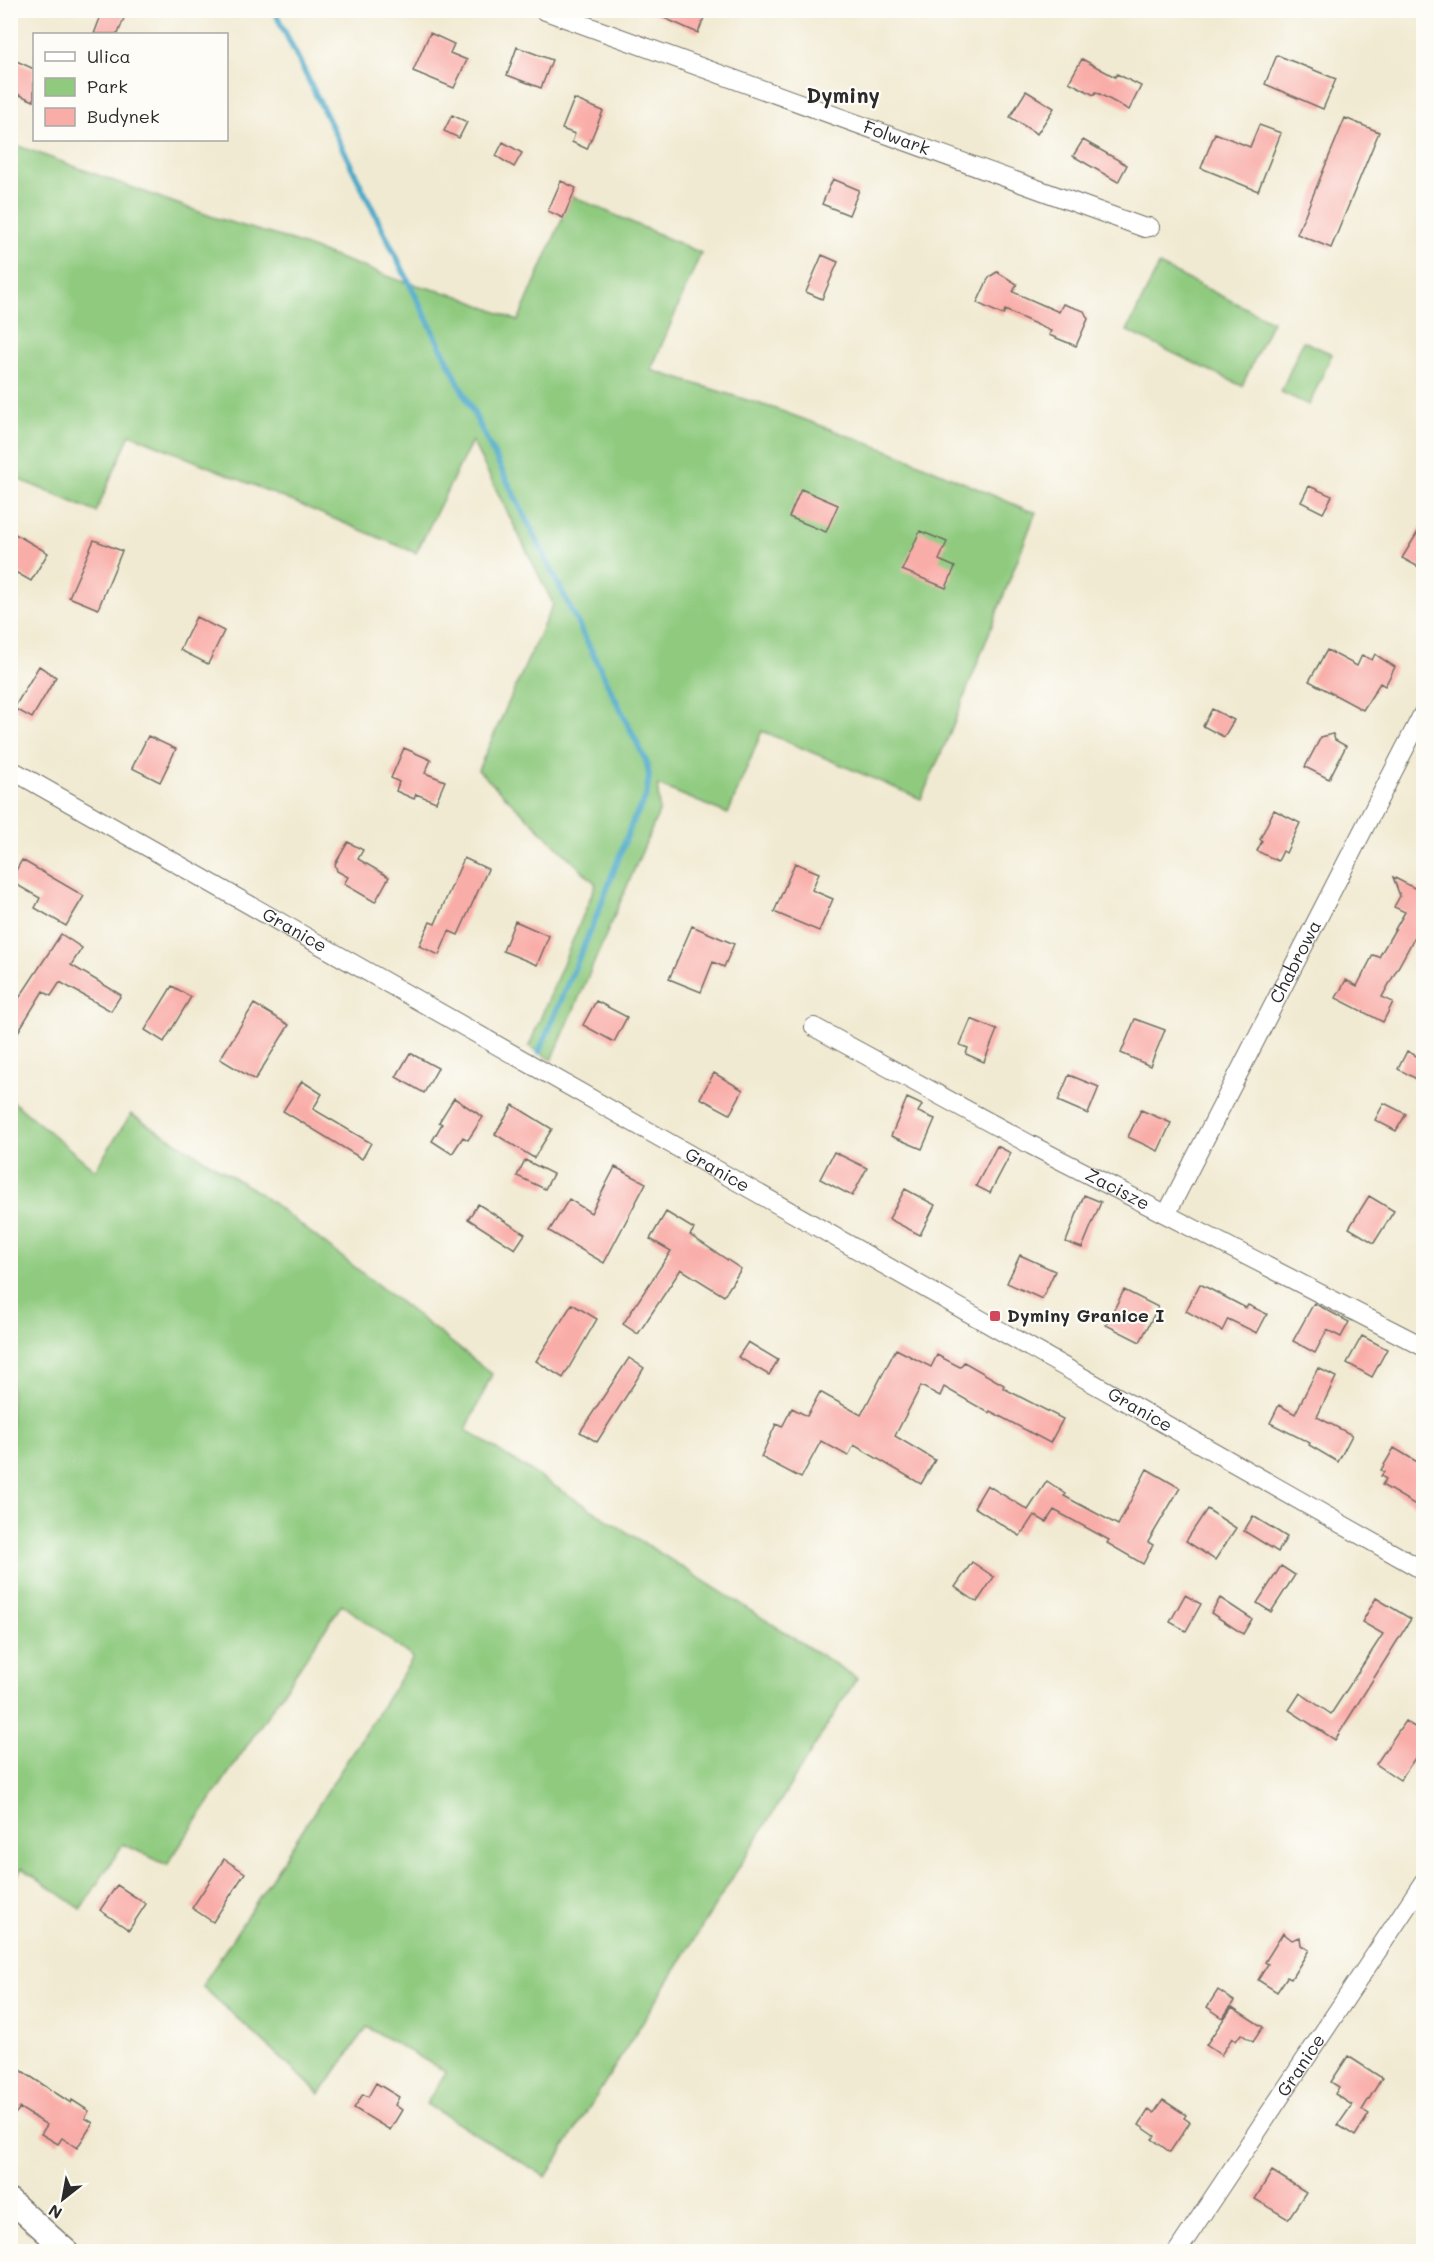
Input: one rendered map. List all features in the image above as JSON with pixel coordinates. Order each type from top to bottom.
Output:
[{"type":"street","name":"Folwark","points":[[543,10],[1145,228],[1150,227]]},
{"type":"street","name":"Chabrowa","points":[[1167,1213],[1424,711]]},
{"type":"street","name":"Granice","points":[[10,769],[1424,1571]]},
{"type":"street","name":"Zacisze","points":[[814,1027],[1031,1145],[1424,1347]]},
{"type":"street","name":"Granice","points":[[1177,2252],[1424,1881]]},
{"type":"street","points":[[10,2200],[68,2252]]},
{"type":"green space","points":[[10,143],[216,218],[284,238],[401,281],[459,296],[518,321],[572,196],[701,253],[651,370],[776,409],[900,455],[1036,512],[951,731],[921,799],[762,731],[728,814],[658,785],[659,812],[552,1060],[529,1046],[596,884],[478,770],[553,604],[472,441],[416,553],[130,434],[96,512],[11,476]]},
{"type":"green space","points":[[1159,265],[1272,321],[1242,386],[1127,331]]},
{"type":"green space","points":[[1303,341],[1332,354],[1309,405],[1281,392]]},
{"type":"green space","points":[[11,1100],[95,1170],[131,1114],[261,1194],[492,1374],[466,1430],[857,1678],[546,2177],[426,2104],[446,2072],[367,2027],[320,2094],[202,1986],[413,1658],[342,1604],[167,1865],[123,1844],[81,1909],[22,1868],[11,1885]]},
{"type":"building","points":[[103,10],[127,10],[118,33],[94,33]]},
{"type":"building","points":[[646,10],[694,10],[705,15],[698,33]]},
{"type":"building","points":[[430,33],[454,44],[450,53],[467,60],[454,88],[413,71]]},
{"type":"building","points":[[517,47],[552,60],[541,88],[507,75]]},
{"type":"building","points":[[1277,55],[1336,79],[1323,109],[1265,84]]},
{"type":"building","points":[[10,58],[33,69],[33,101],[10,91]]},
{"type":"building","points":[[1082,59],[1115,77],[1117,74],[1141,86],[1129,110],[1096,92],[1094,95],[1069,82]]},
{"type":"building","points":[[1026,91],[1054,108],[1037,134],[1010,117]]},
{"type":"building","points":[[574,99],[603,111],[587,149],[572,142],[575,134],[562,129]]},
{"type":"building","points":[[452,115],[467,122],[459,138],[444,131]]},
{"type":"building","points":[[1345,118],[1379,132],[1331,248],[1297,234]]},
{"type":"building","points":[[1259,125],[1281,133],[1258,191],[1201,168],[1215,133],[1250,147]]},
{"type":"building","points":[[1083,140],[1127,165],[1118,182],[1073,156]]},
{"type":"building","points":[[503,142],[522,153],[514,167],[496,156]]},
{"type":"building","points":[[833,179],[859,190],[849,215],[822,204]]},
{"type":"building","points":[[561,181],[576,188],[563,218],[548,211]]},
{"type":"building","points":[[822,255],[838,262],[822,299],[806,292]]},
{"type":"building","points":[[997,272],[1017,284],[1013,292],[1059,312],[1063,304],[1084,311],[1088,319],[1076,346],[1049,335],[1051,331],[1005,310],[1003,315],[977,303],[989,277]]},
{"type":"building","points":[[1309,486],[1332,496],[1323,513],[1301,502]]},
{"type":"building","points":[[801,489],[838,505],[826,532],[789,517]]},
{"type":"building","points":[[1424,522],[1424,570],[1402,558]]},
{"type":"building","points":[[10,531],[48,553],[31,581],[10,569]]},
{"type":"building","points":[[920,531],[947,542],[939,560],[955,567],[946,588],[902,570]]},
{"type":"building","points":[[94,540],[122,551],[98,609],[69,597]]},
{"type":"building","points":[[196,617],[224,631],[208,664],[180,650]]},
{"type":"building","points":[[1327,650],[1357,666],[1362,655],[1372,660],[1375,654],[1395,667],[1385,686],[1380,683],[1363,710],[1309,681]]},
{"type":"building","points":[[39,666],[56,677],[32,718],[14,708]]},
{"type":"building","points":[[1212,709],[1234,720],[1224,737],[1203,726]]},
{"type":"building","points":[[1333,734],[1335,740],[1346,746],[1329,779],[1305,767],[1321,737]]},
{"type":"building","points":[[148,736],[176,749],[160,782],[132,768]]},
{"type":"building","points":[[404,748],[431,760],[425,773],[445,781],[436,802],[416,794],[414,799],[396,791],[399,782],[391,778]]},
{"type":"building","points":[[1274,810],[1300,823],[1286,853],[1283,851],[1278,861],[1257,851],[1262,841],[1260,839]]},
{"type":"building","points":[[348,842],[363,850],[358,859],[389,877],[375,902],[344,884],[348,877],[337,871],[335,864]]},
{"type":"building","points":[[464,858],[488,869],[458,935],[449,931],[439,955],[419,946],[430,922],[435,924]]},
{"type":"building","points":[[22,860],[84,896],[66,926],[35,908],[40,898],[10,881]]},
{"type":"building","points":[[795,863],[819,873],[812,890],[833,899],[819,931],[774,912]]},
{"type":"building","points":[[1393,877],[1424,893],[1424,920],[1382,997],[1393,1002],[1383,1022],[1336,998],[1346,980],[1357,986],[1373,955],[1379,957],[1405,912],[1394,907],[1400,896]]},
{"type":"building","points":[[515,921],[549,936],[537,965],[503,951]]},
{"type":"building","points":[[692,926],[734,944],[724,967],[713,962],[701,992],[669,979]]},
{"type":"building","points":[[61,934],[82,948],[71,965],[121,995],[111,1011],[60,982],[51,996],[43,991],[10,1045],[10,1012]]},
{"type":"building","points":[[172,986],[191,997],[164,1042],[145,1030]]},
{"type":"building","points":[[596,1001],[627,1017],[614,1042],[583,1025]]},
{"type":"building","points":[[254,1004],[289,1025],[255,1080],[220,1059]]},
{"type":"building","points":[[971,1019],[997,1030],[984,1062],[966,1054],[968,1048],[960,1045]]},
{"type":"building","points":[[1135,1019],[1165,1030],[1150,1066],[1121,1053]]},
{"type":"building","points":[[1407,1051],[1424,1060],[1424,1083],[1398,1069]]},
{"type":"building","points":[[410,1053],[438,1068],[424,1093],[396,1077]]},
{"type":"building","points":[[714,1073],[743,1090],[730,1114],[700,1098]]},
{"type":"building","points":[[1069,1075],[1099,1087],[1088,1114],[1058,1101]]},
{"type":"building","points":[[302,1081],[322,1094],[313,1109],[371,1143],[362,1159],[283,1111]]},
{"type":"building","points":[[454,1098],[483,1117],[468,1140],[463,1137],[452,1154],[432,1141],[442,1124],[439,1122]]},
{"type":"building","points":[[907,1098],[922,1105],[918,1112],[935,1119],[922,1149],[891,1136]]},
{"type":"building","points":[[1384,1103],[1406,1114],[1396,1131],[1375,1120]]},
{"type":"building","points":[[513,1105],[552,1129],[534,1158],[495,1134]]},
{"type":"building","points":[[1141,1110],[1171,1123],[1158,1151],[1128,1137]]},
{"type":"building","points":[[997,1146],[1011,1153],[990,1193],[976,1186]]},
{"type":"building","points":[[834,1152],[867,1168],[852,1196],[820,1179]]},
{"type":"building","points":[[525,1160],[553,1174],[545,1189],[517,1176]]},
{"type":"building","points":[[615,1167],[646,1183],[604,1263],[549,1231],[569,1199],[591,1213]]},
{"type":"building","points":[[905,1189],[935,1205],[920,1235],[889,1219]]},
{"type":"building","points":[[1084,1195],[1101,1202],[1082,1248],[1066,1242]]},
{"type":"building","points":[[1369,1196],[1394,1211],[1374,1243],[1349,1228]]},
{"type":"building","points":[[478,1204],[525,1234],[515,1249],[468,1219]]},
{"type":"building","points":[[666,1212],[694,1229],[690,1235],[741,1269],[724,1296],[681,1269],[638,1334],[623,1324],[671,1251],[650,1239]]},
{"type":"building","points":[[1020,1255],[1055,1271],[1042,1299],[1007,1283]]},
{"type":"building","points":[[1200,1284],[1246,1308],[1248,1305],[1267,1314],[1257,1333],[1228,1319],[1222,1331],[1186,1311]]},
{"type":"building","points":[[1124,1290],[1158,1307],[1140,1342],[1106,1325]]},
{"type":"building","points":[[1314,1303],[1349,1322],[1341,1337],[1327,1330],[1315,1353],[1293,1341]]},
{"type":"building","points":[[572,1304],[597,1319],[563,1378],[536,1361]]},
{"type":"building","points":[[1362,1336],[1387,1349],[1372,1377],[1347,1363]]},
{"type":"building","points":[[748,1342],[778,1360],[769,1375],[738,1357]]},
{"type":"building","points":[[896,1349],[931,1367],[937,1355],[960,1367],[964,1362],[1004,1385],[1003,1388],[1063,1419],[1050,1443],[990,1411],[989,1413],[944,1387],[940,1396],[921,1386],[895,1436],[935,1460],[921,1484],[854,1445],[848,1456],[821,1441],[801,1478],[761,1457],[776,1424],[782,1427],[792,1408],[807,1416],[820,1392],[861,1415]]},
{"type":"building","points":[[629,1358],[644,1368],[597,1442],[580,1432]]},
{"type":"building","points":[[1318,1368],[1336,1377],[1317,1417],[1352,1435],[1338,1462],[1309,1445],[1310,1443],[1270,1423],[1279,1405],[1295,1414]]},
{"type":"building","points":[[1394,1448],[1424,1466],[1424,1510],[1382,1485],[1386,1479],[1381,1476],[1384,1472],[1381,1470]]},
{"type":"building","points":[[1147,1469],[1180,1488],[1148,1542],[1153,1545],[1143,1564],[1107,1543],[1109,1540],[1054,1510],[1046,1522],[1034,1515],[1020,1536],[974,1507],[987,1485],[1028,1510],[1047,1481],[1066,1494],[1064,1496],[1118,1525]]},
{"type":"building","points":[[1207,1509],[1236,1528],[1215,1560],[1186,1541]]},
{"type":"building","points":[[1253,1516],[1287,1537],[1278,1552],[1244,1531]]},
{"type":"building","points":[[972,1562],[994,1577],[977,1602],[955,1587]]},
{"type":"building","points":[[1281,1566],[1295,1575],[1271,1612],[1257,1603]]},
{"type":"building","points":[[1185,1595],[1201,1604],[1186,1631],[1170,1622]]},
{"type":"building","points":[[1220,1598],[1252,1619],[1243,1634],[1211,1613]]},
{"type":"building","points":[[1376,1598],[1411,1619],[1335,1740],[1289,1710],[1300,1693],[1331,1714],[1383,1634],[1362,1622]]},
{"type":"building","points":[[1405,1721],[1424,1733],[1424,1745],[1400,1780],[1376,1764]]},
{"type":"building","points":[[224,1859],[245,1873],[213,1922],[192,1908]]},
{"type":"building","points":[[117,1885],[146,1904],[129,1930],[100,1910]]},
{"type":"building","points":[[1283,1933],[1292,1940],[1300,1937],[1301,1945],[1309,1950],[1291,1979],[1287,1977],[1277,1992],[1258,1980],[1268,1964],[1265,1962]]},
{"type":"building","points":[[1218,1990],[1234,2001],[1223,2018],[1207,2007]]},
{"type":"building","points":[[1232,2007],[1263,2027],[1253,2042],[1241,2034],[1236,2041],[1232,2038],[1221,2055],[1206,2045]]},
{"type":"building","points":[[1348,2056],[1382,2078],[1362,2110],[1369,2114],[1355,2136],[1338,2125],[1352,2105],[1335,2094],[1339,2087],[1331,2082]]},
{"type":"building","points":[[19,2069],[71,2103],[72,2100],[89,2111],[85,2118],[93,2123],[77,2148],[62,2138],[58,2144],[41,2134],[47,2125],[20,2108],[10,2120],[10,2083]]},
{"type":"building","points":[[376,2083],[399,2097],[395,2105],[402,2110],[390,2130],[354,2108],[363,2094],[368,2097]]},
{"type":"building","points":[[1163,2100],[1186,2115],[1184,2118],[1190,2122],[1170,2152],[1152,2139],[1155,2136],[1139,2125],[1149,2109],[1154,2113]]},
{"type":"building","points":[[1272,2171],[1306,2192],[1288,2219],[1255,2199]]},
{"type":"waterway","points":[[274,10],[647,763],[649,776],[646,797],[632,823],[597,915],[539,1052]]},
{"type":"place","name":"Dyminy Granice I","points":[[995,1316]]},
{"type":"district","name":"Dyminy","points":[[843,96]]}]
